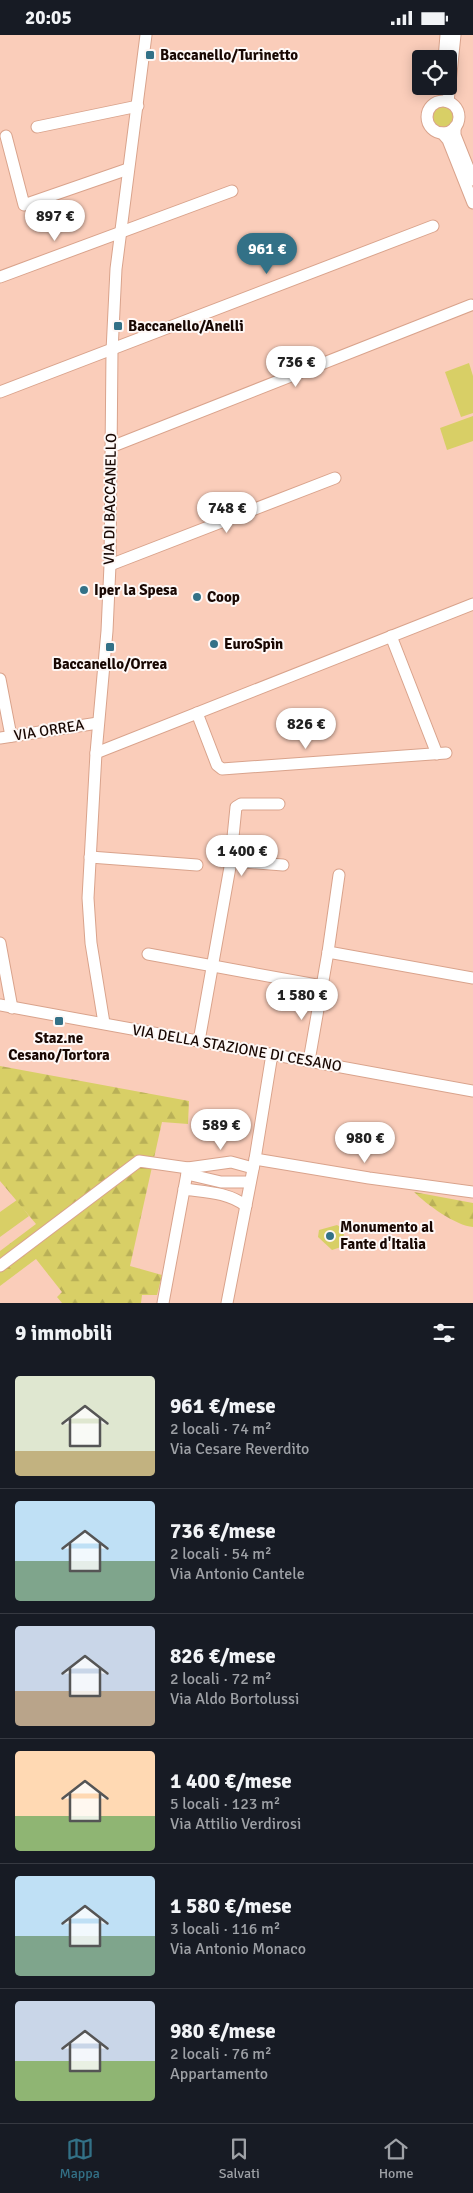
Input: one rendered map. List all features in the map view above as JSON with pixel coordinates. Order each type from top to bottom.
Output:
[{"type":"street","name":"VIA DI BACCANELLO","points":[[104,1023],[88,917],[90,857],[98,723],[107,631],[110,565],[112,351],[119,234],[138,106],[146,35]]},
{"type":"street","points":[[445,50],[446,35]]},
{"type":"street","points":[[444,101],[455,35]]},
{"type":"street","points":[[443,95],[444,101],[458,112],[459,118],[455,127],[447,133],[433,130],[426,117],[429,108],[444,101]]},
{"type":"street","points":[[36,127],[138,106]]},
{"type":"street","points":[[455,127],[456,137],[471,185],[473,203]]},
{"type":"street","points":[[442,133],[471,185]]},
{"type":"street","points":[[6,137],[24,205],[128,169]]},
{"type":"street","points":[[0,277],[232,191]]},
{"type":"street","points":[[0,393],[433,226]]},
{"type":"street","points":[[111,447],[471,305]]},
{"type":"street","points":[[110,565],[335,478]]},
{"type":"street","points":[[96,753],[473,604]]},
{"type":"street","points":[[197,713],[217,765],[222,769],[442,754],[391,636]]},
{"type":"street","points":[[0,679],[5,737]]},
{"type":"street","name":"VIA ORREA","points":[[5,737],[98,723]]},
{"type":"street","points":[[198,1041],[231,861],[237,806],[279,804]]},
{"type":"street","points":[[90,857],[198,865]]},
{"type":"street","points":[[231,861],[283,865]]},
{"type":"street","points":[[309,1061],[339,875]]},
{"type":"street","points":[[0,943],[12,1008]]},
{"type":"street","points":[[328,952],[473,978]]},
{"type":"street","points":[[148,954],[322,986]]},
{"type":"street","name":"VIA DELLA STAZIONE DI CESANO","points":[[0,1005],[473,1091]]},
{"type":"street","points":[[227,1303],[254,1163],[272,1054]]},
{"type":"street","points":[[0,1266],[138,1161],[187,1171],[221,1182],[250,1182]]},
{"type":"street","points":[[187,1171],[231,1162],[254,1163],[473,1192]]},
{"type":"street","points":[[163,1303],[187,1171]]},
{"type":"street","points":[[184,1189],[224,1195],[238,1200],[246,1206]]},
{"type":"green space","points":[[439,106],[447,106],[454,113],[454,121],[447,128],[439,128],[432,121],[432,113]]},
{"type":"green space","points":[[469,363],[473,376],[473,413],[461,417],[445,372]]},
{"type":"green space","points":[[473,416],[473,441],[447,450],[440,428]]},
{"type":"green space","points":[[0,1066],[189,1101],[188,1124],[162,1122],[130,1266],[162,1275],[157,1295],[142,1295],[141,1303],[62,1303],[57,1297],[62,1292],[36,1259],[0,1286],[0,1251],[36,1224],[0,1181]]},
{"type":"green space","points":[[414,1192],[473,1203],[473,1227],[450,1219]]},
{"type":"green space","points":[[17,1200],[29,1216],[0,1237],[0,1212]]},
{"type":"green space","points":[[337,1225],[345,1230],[341,1247],[332,1250],[318,1237],[319,1230]]},
{"type":"place","name":"Baccanello/Turinetto","points":[[150,55]]},
{"type":"place","name":"Baccanello/Anelli","points":[[118,326]]},
{"type":"place","name":"Iper la Spesa","points":[[84,590]]},
{"type":"place","name":"Coop","points":[[197,597]]},
{"type":"place","name":"EuroSpin","points":[[214,644]]},
{"type":"place","name":"Baccanello/Orrea","points":[[110,647]]},
{"type":"place","name":"Staz.ne Cesano/Tortora","points":[[59,1021]]},
{"type":"place","name":"Monumento al Fante d'Italia","points":[[330,1236]]}]
